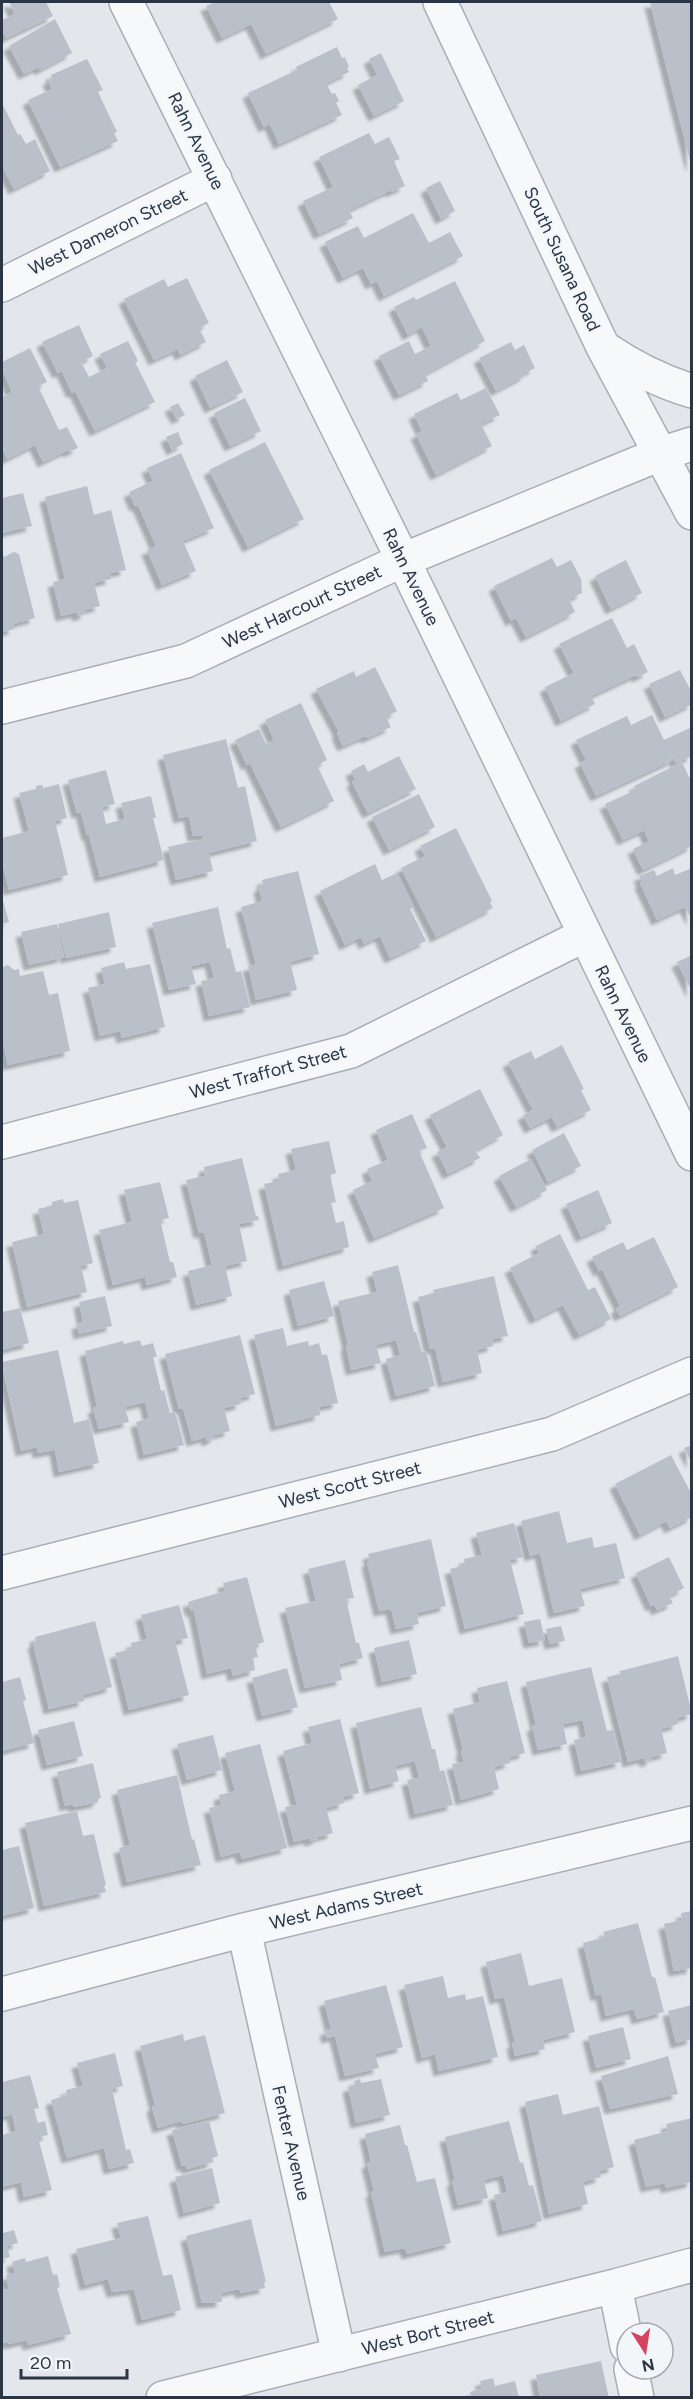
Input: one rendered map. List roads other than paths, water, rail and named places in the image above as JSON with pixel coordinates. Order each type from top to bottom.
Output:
[{"type":"street","name":"Rahn Avenue","points":[[126,2],[403,560],[692,1154]]},
{"type":"street","name":"South Susana Road","points":[[440,2],[603,346],[692,513]]},
{"type":"street","name":"West Dameron Street","points":[[2,285],[215,179]]},
{"type":"street","points":[[603,346],[630,366],[662,382],[692,391]]},
{"type":"street","name":"West Harcourt Street","points":[[2,707],[186,661],[403,560],[660,454],[692,444]]},
{"type":"street","name":"West Traffort Street","points":[[2,1142],[351,1051],[585,935]]},
{"type":"street","name":"West Scott Street","points":[[2,1573],[552,1434],[692,1374]]},
{"type":"street","name":"West Adams Street","points":[[2,1994],[244,1930],[692,1823]]},
{"type":"street","name":"Fenter Avenue","points":[[244,1930],[339,2355]]},
{"type":"street","name":"West Bort Street","points":[[163,2397],[339,2355],[692,2265]]},
{"type":"street","points":[[615,2286],[622,2321]]},
{"type":"street","points":[[634,2381],[637,2397]]}]
